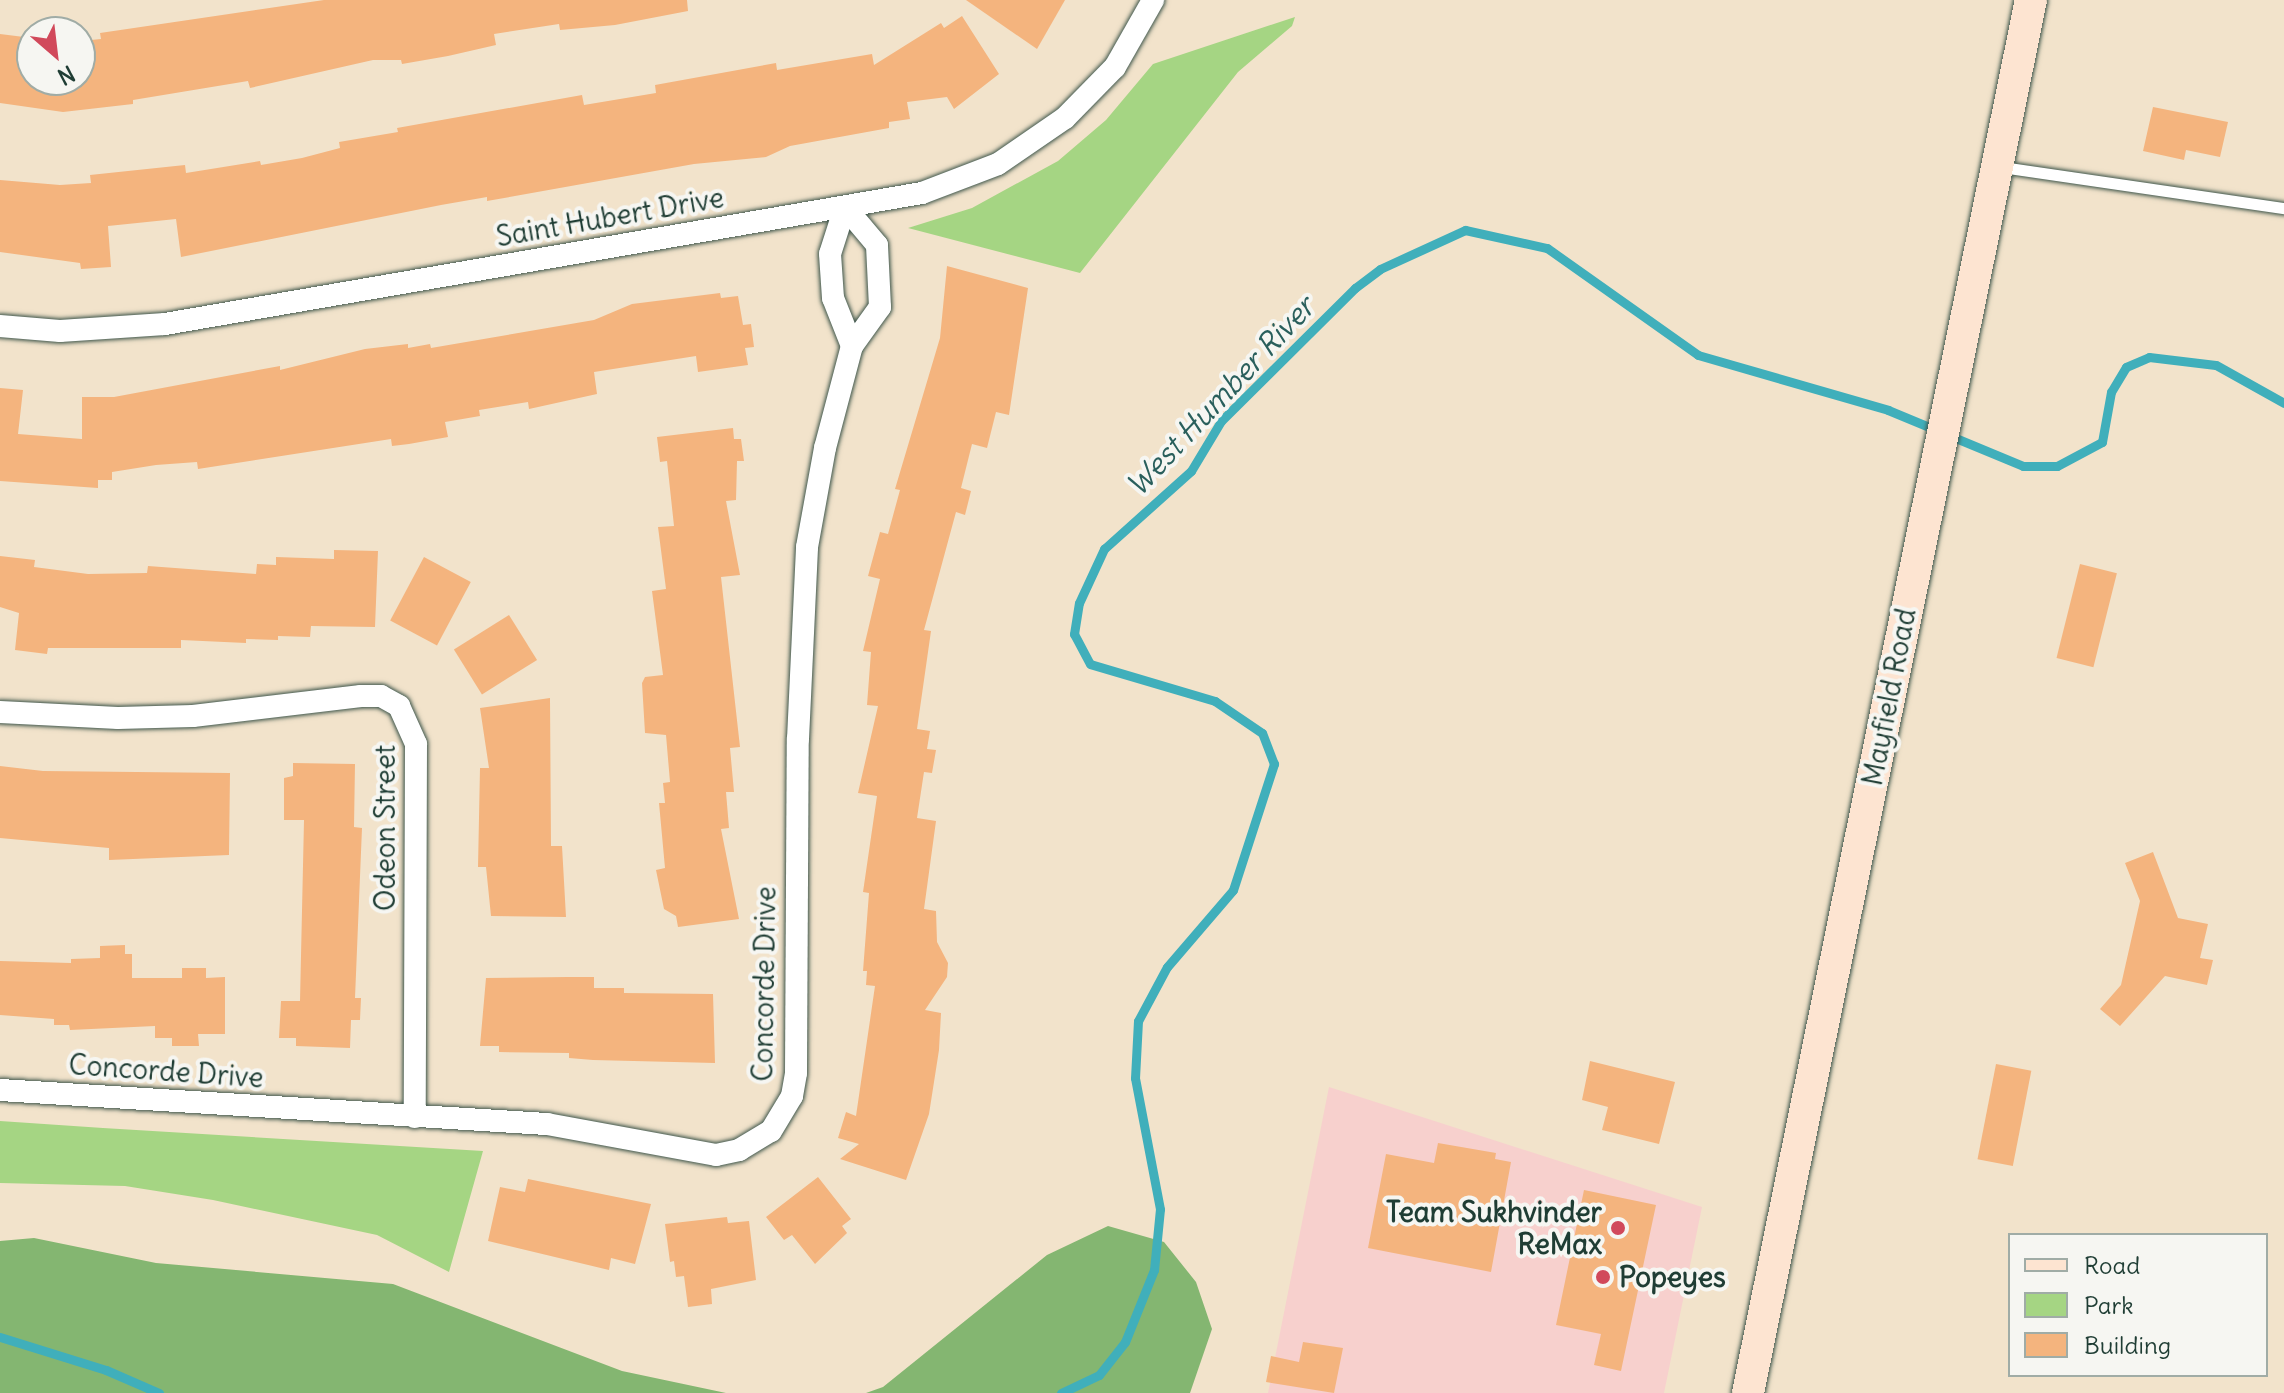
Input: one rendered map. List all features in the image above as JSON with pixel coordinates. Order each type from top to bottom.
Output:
[{"type":"main road","name":"Mayfield Road","points":[[1748,1393],[2031,0]]},
{"type":"street","name":"Saint Hubert Drive","points":[[0,326],[60,331],[165,324],[845,207],[960,181],[1038,140],[1115,67],[1153,0]]},
{"type":"street","points":[[845,207],[830,254],[833,298],[852,346]]},
{"type":"street","name":"Concorde Drive","points":[[0,1090],[547,1124],[716,1155],[757,1140],[783,1114],[796,1073],[798,739],[807,547],[825,448],[852,346],[880,307],[877,245],[845,207]]},
{"type":"street","name":"Odeon Street","points":[[0,712],[118,718],[193,716],[361,696],[381,696],[399,706],[415,731],[416,744],[415,1117]]},
{"type":"lane","points":[[1997,166],[2284,208]]},
{"type":"shaded area","points":[[1329,1087],[1702,1207],[1664,1393],[1268,1393]]},
{"type":"green space","points":[[1295,17],[1292,26],[1238,72],[1080,273],[908,228],[972,208],[1058,161],[1106,120],[1153,64]]},
{"type":"green space","points":[[0,1121],[483,1151],[449,1272],[377,1235],[213,1200],[125,1186],[0,1183]]},
{"type":"green space","points":[[1108,1226],[1164,1242],[1196,1282],[1212,1329],[1190,1393],[866,1393],[883,1387],[1047,1255]]},
{"type":"green space","points":[[34,1238],[156,1263],[393,1284],[622,1371],[726,1393],[0,1393],[0,1241]]},
{"type":"building","points":[[324,0],[687,0],[688,11],[615,25],[560,30],[559,24],[494,34],[496,45],[448,56],[402,64],[401,60],[373,60],[250,88],[248,81],[133,100],[133,104],[63,112],[0,103],[0,34],[16,36],[16,96],[96,96],[96,40],[101,39],[100,33]]},
{"type":"building","points":[[966,0],[1065,0],[1037,49]]},
{"type":"building","points":[[962,16],[999,74],[954,109],[947,97],[907,102],[910,119],[889,122],[889,128],[790,146],[766,157],[694,164],[487,201],[487,197],[181,257],[176,219],[108,226],[111,267],[81,269],[80,263],[0,252],[0,180],[60,185],[91,183],[90,175],[185,165],[186,173],[260,161],[261,165],[340,148],[339,142],[398,132],[397,128],[582,95],[584,105],[656,93],[655,85],[776,63],[777,70],[872,54],[874,65],[941,23],[944,28]]},
{"type":"building","points":[[2153,107],[2228,122],[2220,157],[2186,150],[2184,160],[2143,151]]},
{"type":"building","points":[[947,266],[1028,288],[1009,415],[996,412],[987,448],[972,444],[961,488],[971,491],[965,515],[956,512],[924,630],[931,631],[917,729],[930,731],[927,749],[936,750],[932,773],[924,772],[917,818],[936,821],[924,909],[936,911],[937,942],[948,963],[947,977],[925,1010],[941,1013],[939,1050],[929,1114],[906,1180],[840,1159],[859,1144],[838,1138],[846,1112],[856,1116],[875,986],[866,985],[867,971],[863,971],[869,893],[863,892],[877,796],[858,793],[878,706],[867,705],[871,652],[863,651],[880,579],[868,576],[880,532],[888,534],[900,490],[895,489],[940,338]]},
{"type":"building","points":[[720,293],[721,298],[738,296],[743,325],[751,324],[754,347],[745,348],[748,365],[698,372],[696,356],[594,372],[597,394],[529,409],[528,402],[479,410],[480,416],[445,422],[448,437],[409,444],[392,446],[391,439],[198,469],[197,462],[156,465],[112,472],[112,480],[98,480],[98,488],[0,481],[0,388],[23,390],[18,434],[82,439],[82,397],[114,397],[280,366],[280,370],[365,349],[408,344],[408,348],[430,344],[431,348],[594,320],[632,304]]},
{"type":"building","points":[[733,428],[734,439],[741,439],[744,461],[737,461],[736,500],[726,501],[740,575],[721,577],[740,747],[730,748],[734,792],[726,792],[729,828],[721,829],[739,919],[678,927],[676,916],[664,909],[656,870],[665,868],[659,803],[665,803],[663,783],[670,782],[666,735],[645,733],[642,683],[645,677],[663,675],[652,591],[666,589],[658,527],[674,526],[667,461],[660,462],[657,437]]},
{"type":"building","points":[[334,550],[378,551],[375,627],[311,626],[310,637],[246,639],[246,643],[181,640],[181,648],[48,648],[47,654],[15,650],[19,613],[0,607],[0,556],[35,560],[34,567],[88,574],[147,573],[148,566],[256,574],[257,564],[276,565],[276,557],[334,559]]},
{"type":"building","points":[[424,557],[471,582],[437,645],[390,621]]},
{"type":"building","points":[[2080,564],[2117,573],[2093,667],[2057,658]]},
{"type":"building","points":[[509,615],[537,660],[482,694],[454,649]]},
{"type":"building","points":[[550,698],[551,846],[562,846],[566,917],[491,916],[486,867],[478,867],[480,768],[489,768],[480,708]]},
{"type":"building","points":[[293,763],[355,764],[354,827],[362,828],[355,998],[361,998],[360,1020],[351,1020],[350,1048],[296,1046],[296,1038],[279,1038],[281,1001],[300,1001],[304,820],[284,820],[284,778],[293,776]]},
{"type":"building","points":[[0,766],[43,771],[230,773],[229,855],[109,860],[109,848],[0,838]]},
{"type":"building","points":[[2153,852],[2178,918],[2208,924],[2200,958],[2213,960],[2207,985],[2165,976],[2120,1026],[2100,1009],[2121,985],[2140,901],[2125,863]]},
{"type":"building","points":[[125,945],[125,954],[132,954],[132,978],[182,978],[182,968],[206,968],[206,978],[225,977],[225,1034],[198,1034],[199,1046],[172,1046],[172,1038],[155,1038],[155,1026],[70,1030],[69,1025],[54,1025],[54,1019],[0,1015],[0,961],[71,963],[71,959],[100,958],[100,946]]},
{"type":"building","points":[[594,977],[594,988],[624,988],[624,993],[713,994],[715,1063],[593,1060],[569,1058],[569,1053],[499,1052],[499,1046],[480,1046],[486,978]]},
{"type":"building","points":[[1590,1061],[1675,1082],[1659,1144],[1602,1130],[1608,1107],[1582,1100]]},
{"type":"building","points":[[1996,1064],[2031,1071],[2013,1166],[1977,1159]]},
{"type":"building","points":[[1438,1143],[1496,1153],[1495,1159],[1511,1162],[1491,1272],[1368,1248],[1386,1154],[1434,1163]]},
{"type":"building","points":[[818,1177],[851,1219],[842,1226],[847,1233],[815,1264],[792,1235],[784,1240],[766,1217]]},
{"type":"building","points":[[528,1179],[651,1204],[635,1264],[611,1258],[609,1270],[488,1241],[500,1187],[525,1192]]},
{"type":"building","points":[[1584,1190],[1656,1205],[1621,1371],[1594,1365],[1601,1334],[1556,1325]]},
{"type":"building","points":[[727,1217],[728,1223],[749,1221],[756,1280],[711,1289],[712,1304],[688,1307],[684,1276],[676,1277],[674,1261],[670,1262],[665,1224]]},
{"type":"building","points":[[1303,1342],[1343,1348],[1334,1393],[1266,1382],[1271,1356],[1299,1362]]},
{"type":"waterway","name":"West Humber River","points":[[1061,1393],[1099,1375],[1125,1342],[1154,1270],[1160,1209],[1135,1078],[1138,1021],[1167,967],[1233,890],[1274,764],[1262,733],[1215,701],[1090,664],[1074,634],[1079,603],[1104,549],[1191,471],[1221,421],[1355,288],[1380,269],[1465,230],[1547,248],[1698,355],[1888,410],[2023,466],[2057,466],[2102,442],[2111,392],[2126,367],[2149,357],[2216,365],[2284,403]]},
{"type":"waterway","name":"West Humber River","points":[[0,1337],[106,1370],[159,1393]]},
{"type":"place","name":"Team Sukhvinder ReMax","points":[[1618,1228]]},
{"type":"place","name":"Popeyes","points":[[1603,1277]]}]
